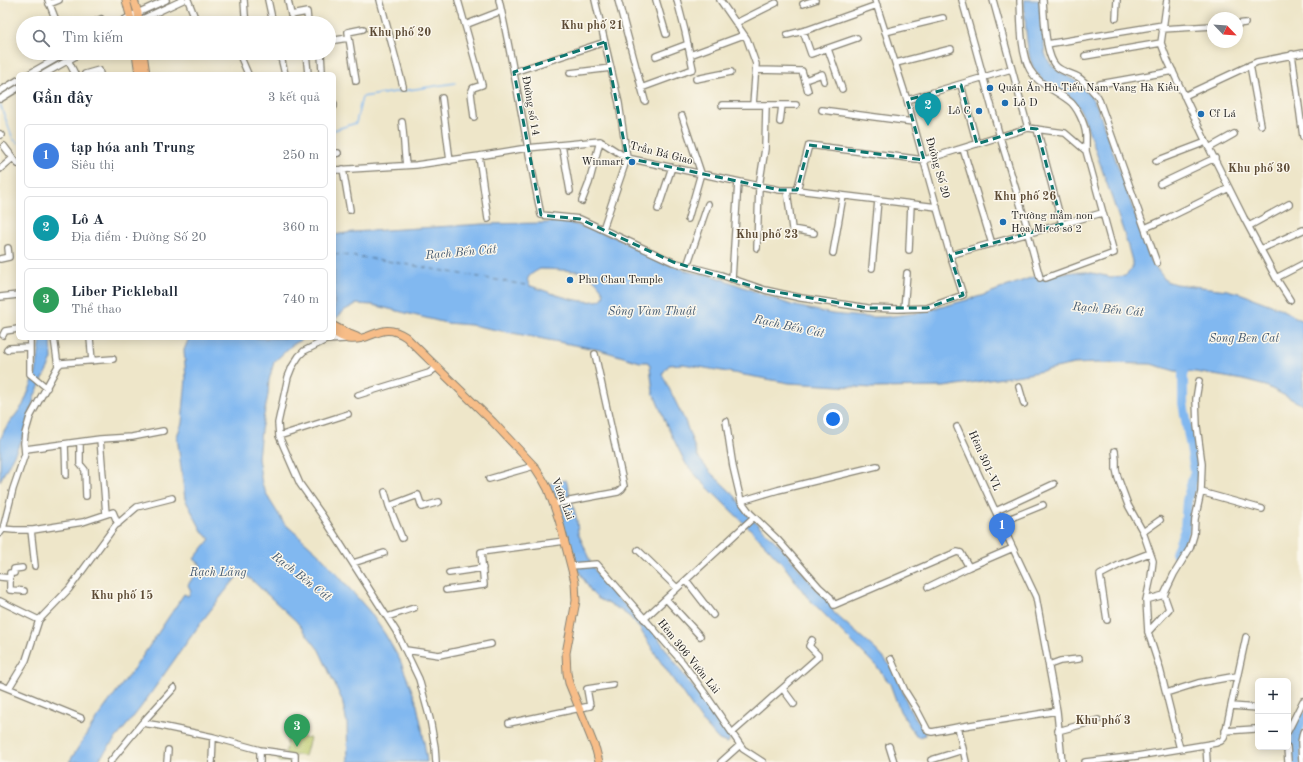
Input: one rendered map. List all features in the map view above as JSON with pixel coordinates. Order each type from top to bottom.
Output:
[{"type":"main road","points":[[126,0],[134,16]]},
{"type":"main road","points":[[134,0],[136,16]]},
{"type":"main road","points":[[137,60],[139,72]]},
{"type":"main road","points":[[144,60],[146,72]]},
{"type":"main road","points":[[336,328],[347,337]]},
{"type":"main road","name":"Vườn Lài","points":[[347,337],[362,337],[382,330],[393,330],[406,337],[438,366],[493,422],[534,466],[543,480],[554,504],[572,566],[575,582],[576,601],[566,653],[569,683],[599,762]]},
{"type":"main road","points":[[336,333],[347,337]]},
{"type":"street","points":[[54,16],[48,2],[59,0]]},
{"type":"street","points":[[142,16],[166,0]]},
{"type":"street","points":[[145,16],[183,0]]},
{"type":"street","points":[[188,0],[194,16]]},
{"type":"street","points":[[244,0],[245,16]]},
{"type":"street","points":[[268,0],[271,16]]},
{"type":"street","points":[[288,0],[291,16]]},
{"type":"street","points":[[380,0],[403,86]]},
{"type":"street","points":[[458,0],[482,85],[473,88],[471,93],[474,117]]},
{"type":"street","name":"Đường số 14","points":[[499,0],[541,215],[580,219],[603,229]]},
{"type":"street","points":[[595,0],[619,102],[628,158],[603,229],[673,262],[765,290],[801,298],[868,308],[904,309],[907,273]]},
{"type":"street","points":[[618,0],[645,101]]},
{"type":"street","points":[[656,0],[666,34]]},
{"type":"street","points":[[641,88],[694,69],[677,0]]},
{"type":"street","points":[[720,0],[747,39],[754,58],[756,70],[753,105]]},
{"type":"street","points":[[802,2],[815,0]]},
{"type":"street","points":[[962,0],[1029,234],[1040,278]]},
{"type":"street","points":[[993,0],[1028,128]]},
{"type":"street","points":[[1020,0],[1025,58],[1030,70],[1045,86],[1068,99],[1074,105],[1080,116],[1086,134],[1086,150],[1114,253],[1046,278]]},
{"type":"street","points":[[1043,0],[1047,44],[1051,59],[1055,66],[1077,76],[1098,96],[1157,263]]},
{"type":"street","points":[[1116,18],[1117,0]]},
{"type":"street","points":[[1167,0],[1161,43],[1184,96],[1229,188],[1260,249],[1290,300]]},
{"type":"street","points":[[788,35],[803,31],[877,2]]},
{"type":"street","name":"Đường Số 20","points":[[877,2],[907,100],[950,255],[963,295],[927,308],[904,309]]},
{"type":"street","points":[[736,23],[776,3]]},
{"type":"street","points":[[298,16],[307,12],[307,16]]},
{"type":"street","points":[[466,25],[501,12]]},
{"type":"street","points":[[885,32],[943,18]]},
{"type":"street","points":[[1047,44],[1163,27],[1207,26]]},
{"type":"street","points":[[356,81],[348,32],[363,29]]},
{"type":"street","points":[[803,31],[811,54],[857,38]]},
{"type":"street","points":[[690,55],[744,35]]},
{"type":"street","points":[[336,40],[348,38]]},
{"type":"street","points":[[514,72],[605,42]]},
{"type":"street","points":[[1085,56],[1161,43]]},
{"type":"street","points":[[656,56],[688,44]]},
{"type":"street","points":[[828,49],[842,89]]},
{"type":"street","points":[[896,63],[951,49]]},
{"type":"street","points":[[1184,96],[1257,62],[1303,53]]},
{"type":"street","points":[[1292,54],[1301,107],[1303,137]]},
{"type":"street","points":[[33,72],[54,60]]},
{"type":"street","points":[[47,72],[68,60],[74,72]]},
{"type":"street","points":[[242,60],[247,72]]},
{"type":"street","points":[[282,60],[285,72]]},
{"type":"street","points":[[307,60],[308,72]]},
{"type":"street","points":[[321,60],[322,72]]},
{"type":"street","points":[[1250,65],[1261,125]]},
{"type":"street","points":[[570,73],[611,68]]},
{"type":"street","points":[[907,100],[1011,69]]},
{"type":"street","points":[[756,70],[802,71],[808,91]]},
{"type":"street","points":[[696,79],[731,72]]},
{"type":"street","points":[[1100,84],[1173,72]]},
{"type":"street","points":[[805,80],[822,74],[824,81]]},
{"type":"street","points":[[0,91],[16,81]]},
{"type":"street","points":[[961,84],[977,144]]},
{"type":"street","points":[[0,99],[16,89]]},
{"type":"street","points":[[442,98],[450,161]]},
{"type":"street","points":[[722,105],[796,104]]},
{"type":"street","points":[[757,248],[759,186],[765,149],[766,105]]},
{"type":"street","points":[[780,122],[782,105]]},
{"type":"street","points":[[822,110],[913,122]]},
{"type":"street","points":[[682,116],[701,173],[688,219]]},
{"type":"street","points":[[402,122],[404,137],[403,148],[406,165]]},
{"type":"street","points":[[797,190],[809,145],[924,160],[1028,128],[1065,134],[1086,150]]},
{"type":"street","points":[[1037,129],[1062,224]]},
{"type":"street","points":[[1156,161],[1208,145],[1234,134]]},
{"type":"street","points":[[336,170],[450,161],[527,148],[600,141],[589,183],[582,201]]},
{"type":"street","name":"Trần Bá Giao","points":[[600,141],[628,158],[738,182],[780,190],[797,190],[937,207]]},
{"type":"street","points":[[562,145],[570,191]]},
{"type":"street","points":[[4,146],[16,162]]},
{"type":"street","points":[[963,148],[992,244]]},
{"type":"street","points":[[479,156],[488,220]]},
{"type":"street","points":[[0,169],[12,158]]},
{"type":"street","points":[[1160,184],[1215,158]]},
{"type":"street","points":[[658,209],[672,167]]},
{"type":"street","points":[[343,169],[350,210]]},
{"type":"street","points":[[732,279],[738,182]]},
{"type":"street","points":[[1145,228],[1229,188]]},
{"type":"street","points":[[787,190],[792,229],[814,233]]},
{"type":"street","points":[[833,253],[843,196]]},
{"type":"street","points":[[872,268],[878,200]]},
{"type":"street","points":[[686,266],[708,204]]},
{"type":"street","points":[[909,250],[911,204]]},
{"type":"street","points":[[1249,226],[1289,204]]},
{"type":"street","points":[[950,255],[1102,213]]},
{"type":"street","points":[[1260,249],[1303,230]]},
{"type":"street","points":[[0,259],[9,257],[8,248]]},
{"type":"street","points":[[1276,278],[1303,264]]},
{"type":"street","points":[[0,297],[16,295]]},
{"type":"street","points":[[3,335],[5,331],[16,329]]},
{"type":"street","points":[[336,339],[347,337]]},
{"type":"street","points":[[30,340],[30,374],[47,388]]},
{"type":"street","points":[[54,340],[58,366]]},
{"type":"street","points":[[90,340],[92,361]]},
{"type":"street","points":[[326,340],[304,352],[299,356],[292,367],[288,377],[278,423],[279,436],[300,484],[396,630],[406,650],[419,679],[430,718],[436,762]]},
{"type":"street","points":[[7,350],[9,348],[30,347]]},
{"type":"street","points":[[554,504],[618,492],[624,486],[595,354]]},
{"type":"street","points":[[113,359],[61,363],[58,366],[30,417],[25,434],[24,443],[26,450],[24,460],[13,489],[2,531],[31,530],[83,522],[113,512],[118,524]]},
{"type":"street","points":[[358,395],[429,373],[438,366]]},
{"type":"street","points":[[1148,632],[1169,609],[1164,595],[1174,574],[1190,548],[1194,535],[1195,519],[1201,492],[1202,464],[1197,426],[1196,399],[1199,380]]},
{"type":"street","points":[[1019,387],[1024,404]]},
{"type":"street","points":[[279,436],[348,414]]},
{"type":"street","points":[[726,420],[733,467],[741,501],[753,517],[778,540],[819,587],[830,597],[834,605],[957,552],[960,553],[969,568]]},
{"type":"street","name":"Hẻm 301-VL","points":[[957,427],[1036,597],[1057,711],[1062,762]]},
{"type":"street","points":[[26,450],[100,439],[132,437],[163,431]]},
{"type":"street","points":[[100,439],[106,514]]},
{"type":"street","points":[[80,442],[80,464],[85,470],[86,496]]},
{"type":"street","points":[[65,444],[66,475]]},
{"type":"street","points":[[1115,451],[1118,478],[1128,505],[1143,532],[1153,561],[1146,600],[1148,632],[1160,669],[1180,749]]},
{"type":"street","points":[[489,479],[534,466]]},
{"type":"street","points":[[741,501],[778,490],[877,466]]},
{"type":"street","points":[[996,511],[1054,484]]},
{"type":"street","points":[[384,492],[402,538]]},
{"type":"street","points":[[1201,492],[1262,510]]},
{"type":"street","points":[[389,506],[418,495],[422,507],[439,502]]},
{"type":"street","points":[[9,688],[26,660],[40,620],[69,589],[118,524],[137,506],[172,498]]},
{"type":"street","points":[[1001,522],[1043,505]]},
{"type":"street","points":[[644,619],[753,517]]},
{"type":"street","points":[[1143,532],[1160,520]]},
{"type":"street","points":[[31,530],[35,566]]},
{"type":"street","points":[[446,590],[484,585],[481,552],[565,541]]},
{"type":"street","points":[[928,588],[1013,548]]},
{"type":"street","points":[[638,550],[677,588]]},
{"type":"street","points":[[353,563],[384,553]]},
{"type":"street","points":[[1107,620],[1100,575],[1121,564],[1150,553]]},
{"type":"street","name":"Hẻm 306 Vườn Lài","points":[[572,566],[597,564],[683,663],[740,745],[763,762]]},
{"type":"street","points":[[22,568],[14,569],[14,572],[10,572],[10,590],[24,591]]},
{"type":"street","points":[[449,573],[483,568]]},
{"type":"street","points":[[0,577],[10,578]]},
{"type":"street","points":[[686,580],[713,615]]},
{"type":"street","points":[[1146,600],[1164,595]]},
{"type":"street","points":[[666,599],[700,636]]},
{"type":"street","points":[[0,601],[40,620]]},
{"type":"street","points":[[387,617],[414,608]]},
{"type":"street","points":[[1086,762],[1108,761],[1206,745],[1221,741],[1224,738],[1246,637]]},
{"type":"street","points":[[732,733],[818,657],[809,646],[812,640]]},
{"type":"street","points":[[406,650],[439,655],[491,644]]},
{"type":"street","points":[[891,659],[905,691],[928,731],[932,732],[1057,711]]},
{"type":"street","points":[[1049,665],[1060,661],[1079,659]]},
{"type":"street","points":[[1166,693],[1198,684],[1237,676]]},
{"type":"street","points":[[0,685],[81,718]]},
{"type":"street","points":[[509,723],[590,706],[587,689],[613,685]]},
{"type":"street","points":[[110,762],[142,723],[174,688]]},
{"type":"street","points":[[783,689],[794,704]]},
{"type":"street","points":[[1291,725],[1303,701]]},
{"type":"street","points":[[1231,706],[1255,708]]},
{"type":"street","points":[[1058,731],[1098,720]]},
{"type":"street","points":[[142,723],[213,737],[260,750],[295,755],[295,762]]},
{"type":"street","points":[[958,727],[966,762]]},
{"type":"street","points":[[1225,731],[1255,729]]},
{"type":"street","points":[[1302,762],[1300,742],[1303,732]]},
{"type":"street","points":[[212,762],[213,737]]},
{"type":"street","points":[[721,762],[740,745]]},
{"type":"street","points":[[1206,745],[1207,762]]},
{"type":"street","points":[[889,746],[894,762]]},
{"type":"street","points":[[167,762],[168,750]]},
{"type":"street","points":[[260,750],[260,762]]},
{"type":"street","points":[[931,760],[963,750]]},
{"type":"street","points":[[1287,750],[1288,762]]},
{"type":"highlighted area","points":[[605,42],[627,158],[780,190],[797,190],[809,145],[924,160],[907,100],[961,85],[977,144],[1028,128],[1037,129],[1062,224],[950,255],[963,295],[927,308],[868,308],[765,290],[673,262],[580,219],[541,215],[514,72]]},
{"type":"green space","points":[[288,735],[310,738],[305,756],[295,755],[293,762],[279,762],[279,755],[285,757]]},
{"type":"water","name":"Sông Vàm Thuật","points":[[1024,0],[1039,0],[1045,53],[1048,60],[1055,69],[1076,81],[1083,87],[1097,106],[1151,261],[1166,281],[1175,284],[1227,290],[1242,294],[1279,308],[1303,321],[1303,405],[1266,386],[1243,380],[1196,372],[1175,371],[1151,364],[1074,364],[1028,374],[944,387],[873,388],[789,383],[683,364],[669,365],[662,374],[685,421],[698,457],[710,472],[735,496],[745,512],[782,548],[816,589],[825,597],[834,613],[877,651],[889,664],[897,677],[909,708],[925,735],[919,737],[911,728],[900,711],[890,684],[878,668],[808,598],[782,563],[686,464],[667,426],[653,392],[650,366],[648,362],[640,362],[600,350],[471,325],[446,323],[373,305],[356,304],[345,310],[336,318],[336,235],[353,232],[484,224],[546,223],[561,220],[617,238],[662,262],[690,272],[714,276],[791,305],[832,314],[863,317],[886,317],[923,312],[981,296],[1033,277],[1055,273],[1087,272],[1111,277],[1125,276],[1132,269],[1132,261],[1125,236],[1086,123],[1079,108],[1070,96],[1046,83],[1033,67],[1027,44]],"holes":[[[540,269],[578,271],[587,274],[600,286],[604,296],[602,299],[596,301],[580,301],[563,297],[531,286],[528,281],[528,278]]]},
{"type":"water","points":[[41,340],[51,340],[52,359],[35,395],[23,438],[0,481],[0,440],[5,429],[23,405],[36,373]]},
{"type":"water","points":[[188,340],[301,340],[291,346],[274,362],[269,380],[258,458],[262,484],[269,499],[284,523],[321,556],[370,612],[385,634],[400,660],[416,701],[427,762],[348,762],[347,723],[342,700],[319,650],[296,621],[242,571],[202,621],[136,714],[97,762],[69,762],[97,718],[140,660],[184,594],[188,596],[191,591],[188,585],[201,565],[194,559],[210,539],[203,533],[185,499],[177,436],[182,423],[186,379],[184,350]]},
{"type":"water","points":[[566,480],[577,520],[578,533],[590,562],[604,585],[654,632],[685,677],[730,735],[729,742],[727,743],[719,740],[702,721],[658,658],[640,629],[630,617],[619,609],[597,598],[592,593],[574,563],[548,484]]},
{"type":"waterway","points":[[336,129],[356,123],[362,97],[455,83]]},
{"type":"waterway","points":[[0,104],[13,139],[16,141]]},
{"type":"waterway","points":[[1176,553],[1185,530],[1187,501],[1195,471],[1183,403],[1183,359]]},
{"type":"waterway","points":[[1296,762],[1297,731],[1303,717]]},
{"type":"ferry route","points":[[336,254],[381,260],[531,286]]},
{"type":"place","name":"Quán Ăn Hủ Tiếu Nam Vang Hà Kiều","points":[[990,88]]},
{"type":"place","name":"Lô D","points":[[1005,103]]},
{"type":"place","name":"Lô C","points":[[979,111]]},
{"type":"place","name":"Cf Lá","points":[[1201,114]]},
{"type":"place","name":"Lô A","points":[[928,126]]},
{"type":"place","name":"Winmart","points":[[632,162]]},
{"type":"place","name":"Trường mầm non Họa Mi cơ sở 2","points":[[1003,222]]},
{"type":"place","name":"Phu Chau Temple","points":[[570,280]]},
{"type":"place","name":"tạp hóa anh Trung","points":[[1002,546]]},
{"type":"place","name":"Liber Pickleball","points":[[297,747]]},
{"type":"district","name":"Khu phố 21","points":[[592,26]]},
{"type":"district","name":"Khu phố 20","points":[[400,33]]},
{"type":"district","name":"Khu phố 30","points":[[1259,169]]},
{"type":"district","name":"Khu phố 26","points":[[1025,197]]},
{"type":"district","name":"Khu phố 23","points":[[767,235]]},
{"type":"district","name":"Khu phố 15","points":[[122,596]]},
{"type":"district","name":"Khu phố 3","points":[[1103,721]]},
{"type":"water label","name":"Rạch Bến Cát","points":[[461,253]]},
{"type":"water label","name":"Rạch Bến Cát","points":[[1108,310]]},
{"type":"water label","name":"Rạch Bến Cát","points":[[789,327]]},
{"type":"water label","name":"Song Ben Cat","points":[[1244,339]]},
{"type":"water label","name":"Rạch Lăng","points":[[218,573]]},
{"type":"water label","name":"Rạch Bến Cát","points":[[301,577]]}]
